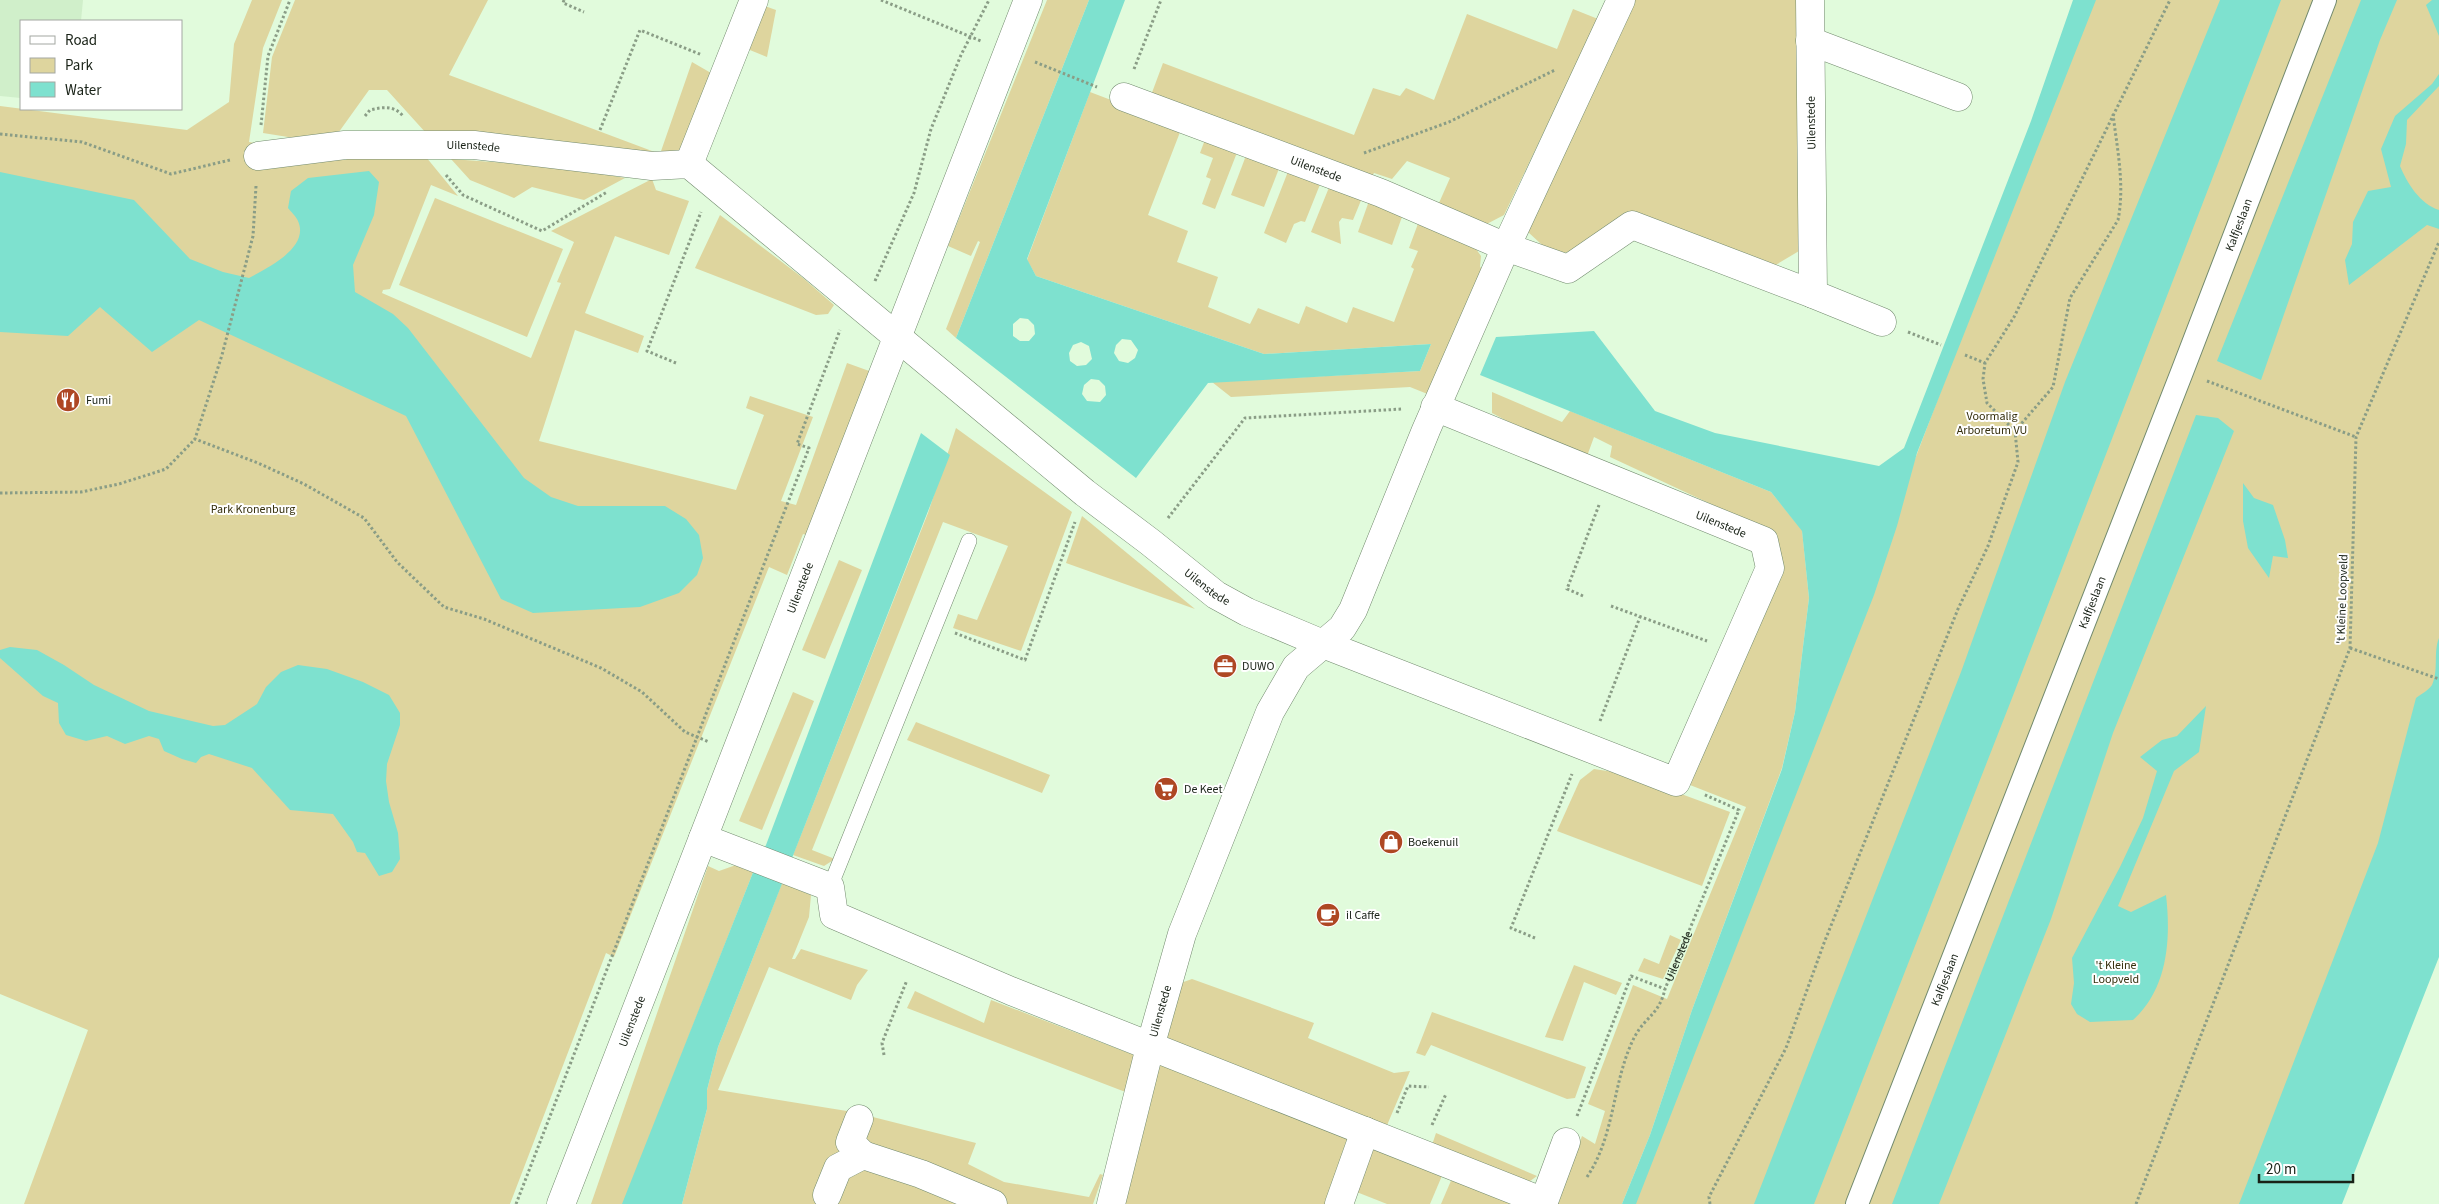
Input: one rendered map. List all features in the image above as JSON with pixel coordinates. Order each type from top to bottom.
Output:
[{"type":"street","points":[[689,164],[754,0]]},
{"type":"street","name":"Uilenstede","points":[[561,1204],[1028,0]]},
{"type":"street","name":"Uilenstede","points":[[830,887],[834,915],[1150,1047],[1182,934],[1270,712],[1296,667],[1342,628],[1353,610],[1435,407],[1506,246],[1621,0]]},
{"type":"street","name":"Uilenstede","points":[[1810,0],[1813,294]]},
{"type":"street","name":"Kalfjeslaan","points":[[1857,1204],[2325,0]]},
{"type":"street","points":[[1810,41],[1958,96]]},
{"type":"street","name":"Uilenstede","points":[[1124,97],[1381,193],[1506,246],[1568,269],[1632,225],[1882,322]]},
{"type":"street","name":"Uilenstede","points":[[258,156],[345,145],[474,145],[652,166],[689,164],[1085,494],[1150,542],[1216,595],[1247,612],[1323,644],[1676,782],[1770,568],[1764,541],[1435,407]]},
{"type":"street","points":[[703,838],[830,887]]},
{"type":"street","points":[[1111,1204],[1150,1047],[1544,1203],[1566,1142]]},
{"type":"street","points":[[859,1119],[850,1142],[863,1155],[920,1174],[992,1204]]},
{"type":"street","points":[[1339,1204],[1375,1135]]},
{"type":"street","points":[[827,1194],[838,1168],[863,1155]]},
{"type":"lane","name":"Uilenstede","points":[[830,887],[968,542]]},
{"type":"path","points":[[0,493],[82,492],[119,484],[166,469],[195,439],[222,355],[254,236],[258,156],[268,56],[290,0]]},
{"type":"path","points":[[564,0],[562,3],[584,12]]},
{"type":"path","points":[[880,0],[1007,52]]},
{"type":"path","points":[[516,1204],[809,448],[798,444],[842,326],[862,309],[914,193],[930,129],[961,55],[989,0]]},
{"type":"path","points":[[1124,97],[1161,0]]},
{"type":"path","points":[[1710,1204],[1709,1197],[1786,1048],[1842,898],[1958,609],[1988,546],[2018,462],[2014,431],[1987,403],[1983,379],[1985,362],[2014,317],[2170,0]]},
{"type":"path","points":[[589,159],[640,30],[728,65]]},
{"type":"path","points":[[1361,154],[1449,122],[1598,49]]},
{"type":"path","points":[[1045,66],[1099,88]]},
{"type":"path","points":[[2014,431],[2053,387],[2070,298],[2118,220],[2120,209],[2119,163],[2113,113]]},
{"type":"path","points":[[0,134],[82,142],[171,174],[221,161],[258,156]]},
{"type":"path","points":[[676,363],[647,351],[712,184]]},
{"type":"path","name":"'t Kleine Loopveld","points":[[2136,1204],[2350,648],[2356,437],[2439,242]]},
{"type":"path","points":[[1965,355],[1985,362]]},
{"type":"path","points":[[2182,372],[2356,437]]},
{"type":"path","points":[[1150,542],[1245,418],[1435,407]]},
{"type":"path","points":[[195,439],[258,463],[304,484],[364,518],[397,562],[444,607],[484,620],[601,668],[642,692],[685,732],[736,752]]},
{"type":"path","points":[[1583,596],[1566,589],[1610,478]]},
{"type":"path","points":[[935,625],[1025,660],[1085,494]]},
{"type":"path","points":[[1611,606],[1735,651]]},
{"type":"path","points":[[1535,938],[1511,928],[1640,617]]},
{"type":"path","points":[[2350,648],[2439,679]]},
{"type":"path","name":"Uilenstede","points":[[1566,1142],[1631,976],[1665,989],[1739,810],[1676,782]]},
{"type":"path","points":[[884,1055],[882,1043],[918,951]]},
{"type":"path","points":[[1584,1181],[1593,1168],[1609,1128],[1624,1060],[1636,1033],[1661,1005],[1665,989]]},
{"type":"path","points":[[1375,1135],[1408,1086],[1429,1087]]},
{"type":"shaded area","points":[[0,0],[83,0],[81,20],[20,20],[20,98],[0,96]]},
{"type":"green space","name":"Park Kronenburg","points":[[252,0],[282,0],[263,48],[249,142],[346,160],[350,154],[426,157],[458,196],[431,185],[390,289],[383,290],[382,293],[531,358],[561,283],[557,282],[574,242],[551,231],[652,179],[656,190],[689,201],[669,255],[615,236],[585,313],[644,336],[638,353],[575,330],[539,441],[736,490],[764,415],[746,408],[750,396],[813,417],[781,501],[796,505],[847,363],[872,372],[806,535],[803,534],[787,575],[769,567],[614,957],[606,953],[510,1204],[24,1204],[88,1030],[0,994],[0,106],[187,130],[229,102],[234,44]]},
{"type":"green space","points":[[295,0],[488,0],[449,75],[660,154],[692,62],[711,73],[681,156],[426,133],[387,90],[369,90],[336,136],[313,141],[263,133],[272,57]]},
{"type":"green space","points":[[1047,0],[1089,0],[956,338],[946,329],[980,242],[978,241],[971,256],[948,246]]},
{"type":"green space","points":[[1635,0],[1800,0],[1804,248],[1774,266],[1629,212],[1583,249],[1553,255],[1528,232]]},
{"type":"green space","name":"Voormalig Arboretum VU","points":[[2090,0],[2222,0],[1757,1204],[1631,1204]]},
{"type":"green space","name":"'t Kleine Loopveld","points":[[2277,0],[2439,0],[2439,684],[2244,1204],[1809,1204]]},
{"type":"green space","points":[[759,4],[776,10],[767,57],[740,46]]},
{"type":"green space","points":[[1573,9],[1598,19],[1504,215],[1481,227],[1435,212],[1450,178],[1407,161],[1392,179],[1374,173],[1367,184],[1150,98],[1163,63],[1354,135],[1373,88],[1400,96],[1406,88],[1434,100],[1467,14],[1557,49]]},
{"type":"green space","points":[[1090,92],[1182,127],[1148,215],[1188,231],[1177,262],[1218,277],[1208,307],[1250,324],[1258,308],[1299,324],[1306,306],[1347,323],[1353,307],[1394,322],[1414,269],[1411,267],[1418,251],[1409,248],[1419,221],[1476,249],[1481,256],[1480,267],[1483,269],[1430,395],[1410,387],[1231,397],[1212,382],[1420,371],[1431,344],[1264,354],[1036,276],[1027,260]]},
{"type":"green space","points":[[1206,137],[1238,150],[1215,209],[1202,204],[1211,179],[1206,177],[1213,158],[1200,153]]},
{"type":"green space","points":[[1247,153],[1280,166],[1264,207],[1231,195]]},
{"type":"green space","points":[[451,159],[565,167],[625,178],[584,200],[532,187],[514,198],[470,180]]},
{"type":"green space","points":[[1289,169],[1321,182],[1305,222],[1301,221],[1294,224],[1286,243],[1264,233]]},
{"type":"green space","points":[[1330,185],[1362,198],[1353,220],[1342,218],[1339,222],[1341,244],[1311,232]]},
{"type":"green space","points":[[435,198],[563,249],[527,337],[399,285]]},
{"type":"green space","points":[[1369,201],[1403,214],[1392,245],[1358,232]]},
{"type":"green space","points":[[720,215],[803,278],[834,305],[828,314],[816,315],[695,268]]},
{"type":"green space","points":[[1492,392],[1562,422],[1570,411],[1771,492],[1802,530],[1809,598],[1795,712],[1782,768],[1692,1010],[1650,1135],[1622,1204],[1558,1204],[1582,1136],[1595,1144],[1605,1111],[1588,1104],[1633,985],[1667,999],[1746,807],[1690,785],[1776,567],[1771,532],[1610,457],[1612,446],[1594,437],[1586,459],[1548,443],[1492,413]]},
{"type":"green space","points":[[956,428],[1072,512],[1021,651],[953,628],[958,614],[977,620],[1008,546],[943,522],[812,850],[835,859],[824,866],[793,855],[928,513]]},
{"type":"green space","points":[[1082,516],[1195,609],[1066,563]]},
{"type":"green space","points":[[839,560],[862,570],[825,659],[802,650]]},
{"type":"green space","points":[[793,692],[814,701],[762,830],[739,821]]},
{"type":"green space","points":[[916,722],[1050,775],[1042,793],[907,740]]},
{"type":"green space","points":[[1594,769],[1627,774],[1730,812],[1702,886],[1557,831],[1580,780]]},
{"type":"green space","points":[[736,865],[754,870],[623,1204],[591,1204],[708,866],[719,871]]},
{"type":"green space","points":[[782,883],[811,895],[809,917],[792,959],[795,959],[801,949],[868,970],[857,985],[851,1000],[769,967],[718,1090],[853,1112],[976,1143],[968,1164],[1004,1182],[1089,1197],[1100,1174],[1103,1175],[1093,1204],[682,1204],[707,1109],[707,1090],[718,1047]]},
{"type":"green space","points":[[1670,935],[1681,940],[1663,979],[1638,971],[1644,958],[1659,964]]},
{"type":"green space","points":[[1574,965],[1622,983],[1616,995],[1584,982],[1563,1041],[1545,1037]]},
{"type":"green space","points":[[1192,979],[1314,1023],[1308,1038],[1394,1073],[1410,1071],[1385,1130],[1170,1046],[1166,1031],[1178,984]]},
{"type":"green space","points":[[915,991],[984,1023],[991,1000],[1134,1055],[1128,1093],[907,1008]]},
{"type":"green space","points":[[1432,1012],[1586,1067],[1575,1098],[1567,1099],[1431,1045],[1425,1056],[1416,1053]]},
{"type":"green space","points":[[1160,1061],[1345,1130],[1349,1145],[1327,1204],[1121,1204]]},
{"type":"green space","points":[[1436,1133],[1537,1176],[1526,1184],[1431,1148]]},
{"type":"green space","points":[[1366,1147],[1444,1171],[1430,1204],[1387,1204],[1349,1189]]},
{"type":"green space","points":[[1453,1176],[1517,1204],[1441,1204]]},
{"type":"water","points":[[1089,0],[1125,0],[1027,259],[1036,276],[1264,354],[1431,344],[1420,371],[1208,383],[1136,478],[956,338]],"holes":[[[1020,318],[1028,319],[1034,325],[1035,334],[1029,341],[1020,341],[1013,336],[1013,324]],[[1122,339],[1131,340],[1138,350],[1135,358],[1128,363],[1119,361],[1114,353],[1116,345]],[[1081,342],[1089,346],[1092,359],[1086,365],[1077,366],[1070,361],[1069,353],[1073,345]],[[1091,379],[1099,380],[1105,386],[1106,395],[1100,402],[1087,401],[1082,394],[1084,385]]]},
{"type":"water","points":[[2073,0],[2096,0],[1917,453],[1897,526],[1874,595],[1636,1204],[1622,1204],[1650,1135],[1692,1010],[1782,769],[1795,712],[1809,598],[1802,531],[1771,492],[1480,375],[1496,337],[1594,331],[1655,411],[1715,433],[1879,466],[1904,448],[2031,121]]},
{"type":"water","points":[[2220,0],[2281,0],[2014,693],[1814,1204],[1754,1204],[1961,672],[2065,382]]},
{"type":"water","points":[[2361,0],[2397,0],[2380,40],[2261,380],[2217,361]]},
{"type":"water","points":[[2432,0],[2439,0],[2439,36],[2426,5]]},
{"type":"water","points":[[2439,74],[2439,86],[2407,120],[2406,144],[2400,166],[2406,179],[2420,198],[2439,210],[2439,229],[2427,225],[2349,285],[2345,260],[2352,244],[2353,222],[2368,191],[2391,187],[2381,149],[2395,116],[2432,84]]},
{"type":"water","points":[[369,171],[379,182],[374,215],[353,265],[355,292],[393,314],[408,328],[524,478],[551,497],[578,506],[665,506],[686,519],[699,535],[703,558],[697,575],[679,593],[640,607],[533,613],[501,599],[406,416],[199,320],[152,352],[100,307],[68,336],[0,332],[0,172],[134,200],[190,259],[223,272],[249,278],[276,263],[293,248],[298,240],[300,231],[298,221],[288,208],[291,191],[308,178]]},
{"type":"water","points":[[2196,415],[2218,418],[2234,431],[2113,733],[2051,919],[1939,1204],[1892,1204]]},
{"type":"water","points":[[921,433],[950,455],[718,1047],[707,1090],[707,1109],[682,1204],[622,1204],[754,870],[766,845]]},
{"type":"water","points":[[2243,483],[2254,498],[2273,505],[2285,540],[2288,558],[2273,556],[2269,578],[2248,548],[2243,521]]},
{"type":"water","points":[[2439,638],[2439,957],[2342,1204],[2239,1204],[2378,843],[2416,698],[2431,687],[2434,679],[2436,649]]},
{"type":"water","points":[[10,647],[37,650],[94,685],[149,711],[213,726],[225,725],[257,704],[266,687],[281,672],[298,665],[327,669],[363,682],[389,695],[400,713],[400,725],[387,764],[386,781],[389,802],[398,833],[400,859],[392,872],[379,876],[365,853],[357,852],[353,842],[333,814],[290,810],[252,768],[209,754],[201,757],[196,763],[182,759],[164,751],[159,739],[149,736],[125,744],[107,736],[86,741],[66,735],[59,723],[58,703],[43,696],[0,658],[0,650]]},
{"type":"water","points":[[2206,706],[2199,752],[2174,771],[2118,906],[2131,912],[2166,895],[2167,945],[2160,978],[2154,993],[2145,1007],[2133,1020],[2090,1022],[2077,1014],[2071,1004],[2074,983],[2072,958],[2120,867],[2143,818],[2157,771],[2140,757],[2162,740],[2177,736]]},
{"type":"place","name":"Fumi","points":[[68,400]]},
{"type":"place","name":"DUWO","points":[[1225,666]]},
{"type":"place","name":"De Keet","points":[[1166,789]]},
{"type":"place","name":"Boekenuil","points":[[1391,842]]},
{"type":"place","name":"il Caffe","points":[[1328,915]]}]
